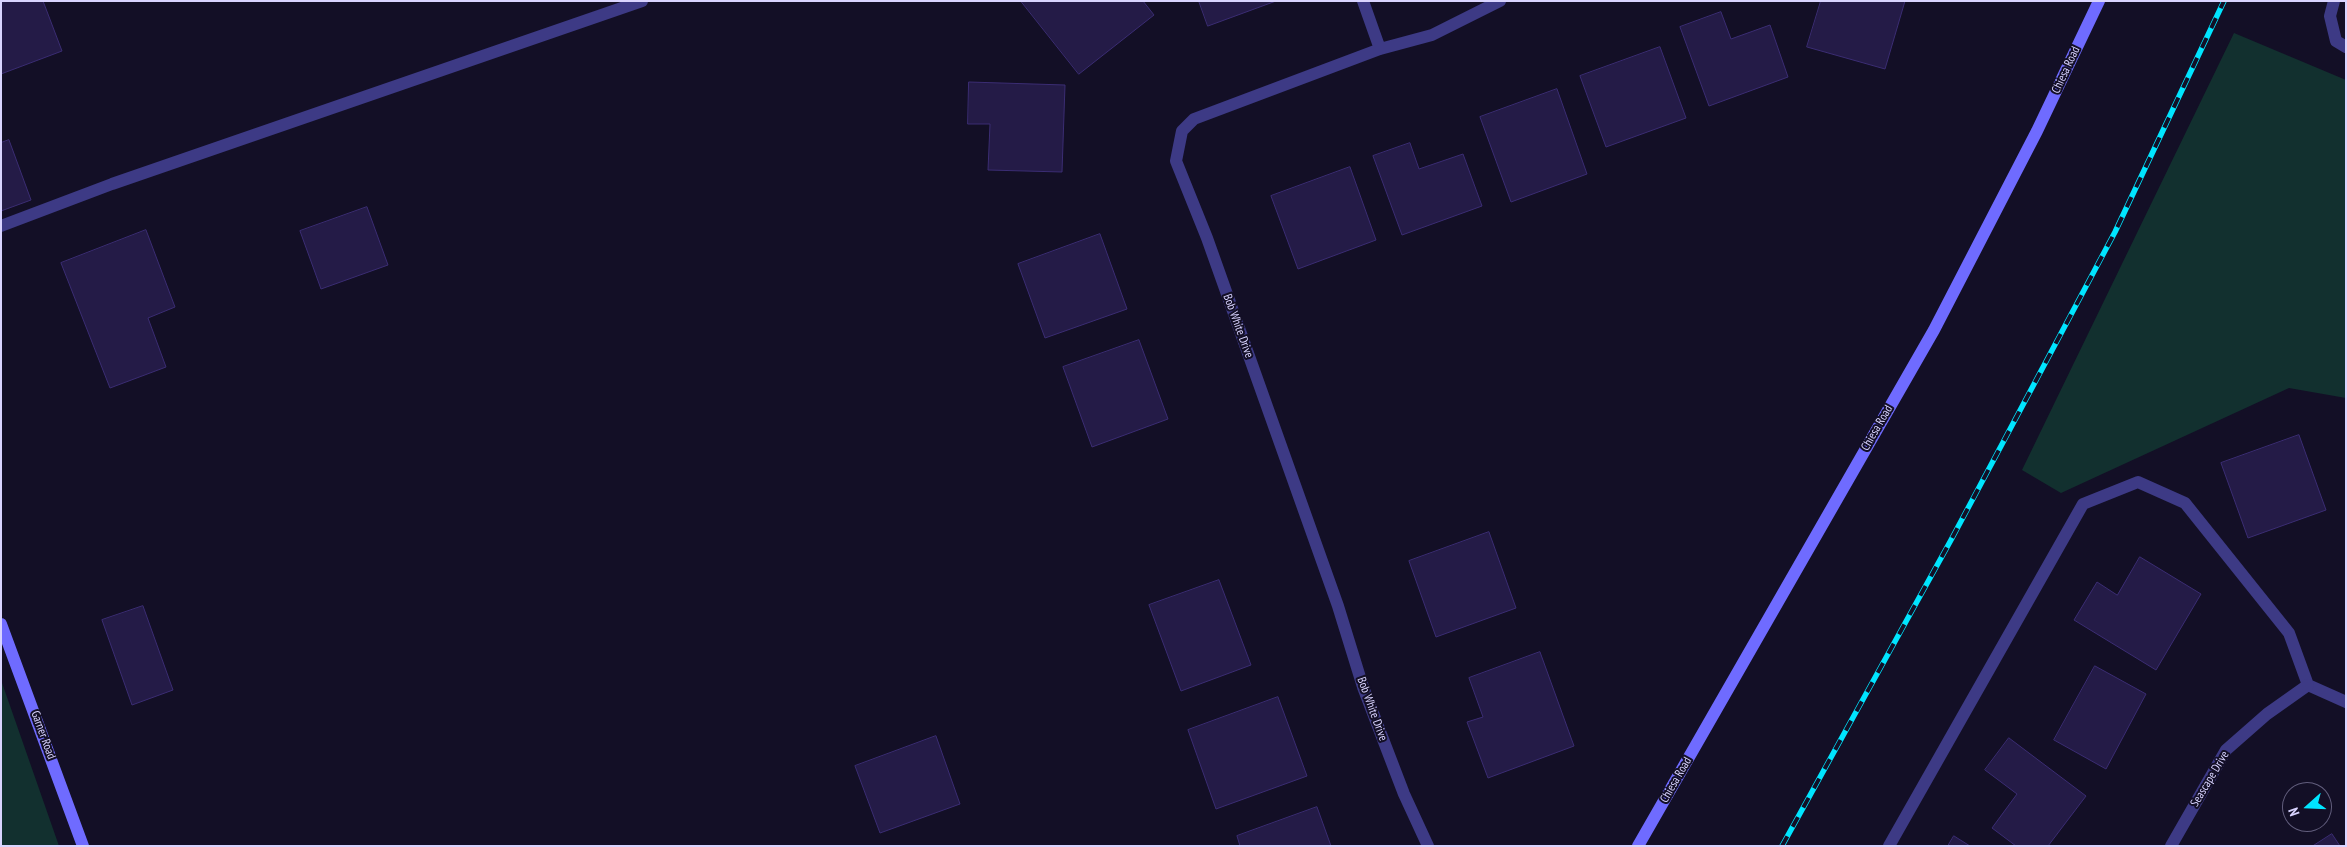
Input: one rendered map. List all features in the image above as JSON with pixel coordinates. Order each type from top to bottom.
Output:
[{"type":"main road","name":"Chiesa Road","points":[[1638,846],[1934,330],[2037,131],[2098,1]]},
{"type":"main road","name":"Garner Road","points":[[1,624],[83,846]]},
{"type":"street","points":[[1,226],[112,184],[642,1]]},
{"type":"street","points":[[1363,1],[1380,49]]},
{"type":"street","name":"Bob White Drive","points":[[1428,846],[1404,794],[1363,687],[1338,606],[1207,238],[1176,161],[1182,131],[1194,119],[1380,49],[1432,35],[1500,1]]},
{"type":"street","points":[[2334,1],[2330,16],[2336,41],[2346,46]]},
{"type":"street","points":[[1889,846],[2083,504],[2138,482],[2185,504],[2289,633],[2308,685],[2346,702]]},
{"type":"street","name":"Seascape Drive","points":[[2171,846],[2226,750],[2267,714],[2308,685]]},
{"type":"green space","points":[[2234,33],[2346,80],[2346,398],[2289,388],[2061,493],[2022,470]]},
{"type":"green space","points":[[1,680],[59,846],[1,846]]},
{"type":"building","points":[[1,1],[43,1],[62,51],[1,74]]},
{"type":"building","points":[[1021,1],[1143,1],[1154,15],[1079,74]]},
{"type":"building","points":[[1199,1],[1276,1],[1208,26]]},
{"type":"building","points":[[1821,1],[1905,1],[1885,69],[1807,47]]},
{"type":"building","points":[[1721,12],[1731,39],[1770,25],[1788,77],[1709,106],[1680,27]]},
{"type":"building","points":[[1660,47],[1686,118],[1606,147],[1580,76]]},
{"type":"building","points":[[969,82],[1065,85],[1062,172],[988,170],[990,124],[968,124]]},
{"type":"building","points":[[1557,89],[1587,174],[1511,202],[1480,117]]},
{"type":"building","points":[[9,140],[31,200],[1,211],[1,143]]},
{"type":"building","points":[[1410,143],[1419,169],[1463,154],[1482,206],[1402,235],[1373,156]]},
{"type":"building","points":[[1350,167],[1376,240],[1298,269],[1271,196]]},
{"type":"building","points":[[367,207],[388,265],[321,289],[300,231]]},
{"type":"building","points":[[146,230],[175,307],[148,318],[166,367],[110,388],[61,263]]},
{"type":"building","points":[[1100,234],[1127,309],[1045,338],[1018,264]]},
{"type":"building","points":[[1139,340],[1168,419],[1092,447],[1063,367]]},
{"type":"building","points":[[2299,435],[2326,510],[2248,538],[2221,463]]},
{"type":"building","points":[[1489,532],[1516,608],[1436,637],[1409,561]]},
{"type":"building","points":[[2140,557],[2201,594],[2156,670],[2074,620],[2097,582],[2117,595]]},
{"type":"building","points":[[1219,580],[1251,665],[1181,691],[1149,605]]},
{"type":"building","points":[[143,606],[173,690],[132,705],[102,620]]},
{"type":"building","points":[[1540,652],[1574,746],[1488,778],[1467,722],[1483,717],[1469,678]]},
{"type":"building","points":[[2095,666],[2146,694],[2106,769],[2054,740]]},
{"type":"building","points":[[1278,697],[1307,776],[1216,809],[1188,730]]},
{"type":"building","points":[[936,736],[960,804],[880,833],[855,766]]},
{"type":"building","points":[[2009,738],[2086,796],[2048,846],[2016,846],[1992,828],[2017,794],[1985,770]]},
{"type":"building","points":[[1317,807],[1331,846],[1240,846],[1237,836]]},
{"type":"building","points":[[2332,834],[2340,846],[2313,846]]},
{"type":"building","points":[[1954,836],[1970,846],[1948,846]]},
{"type":"railway","points":[[1782,846],[1951,540],[2115,232],[2224,1]]}]
